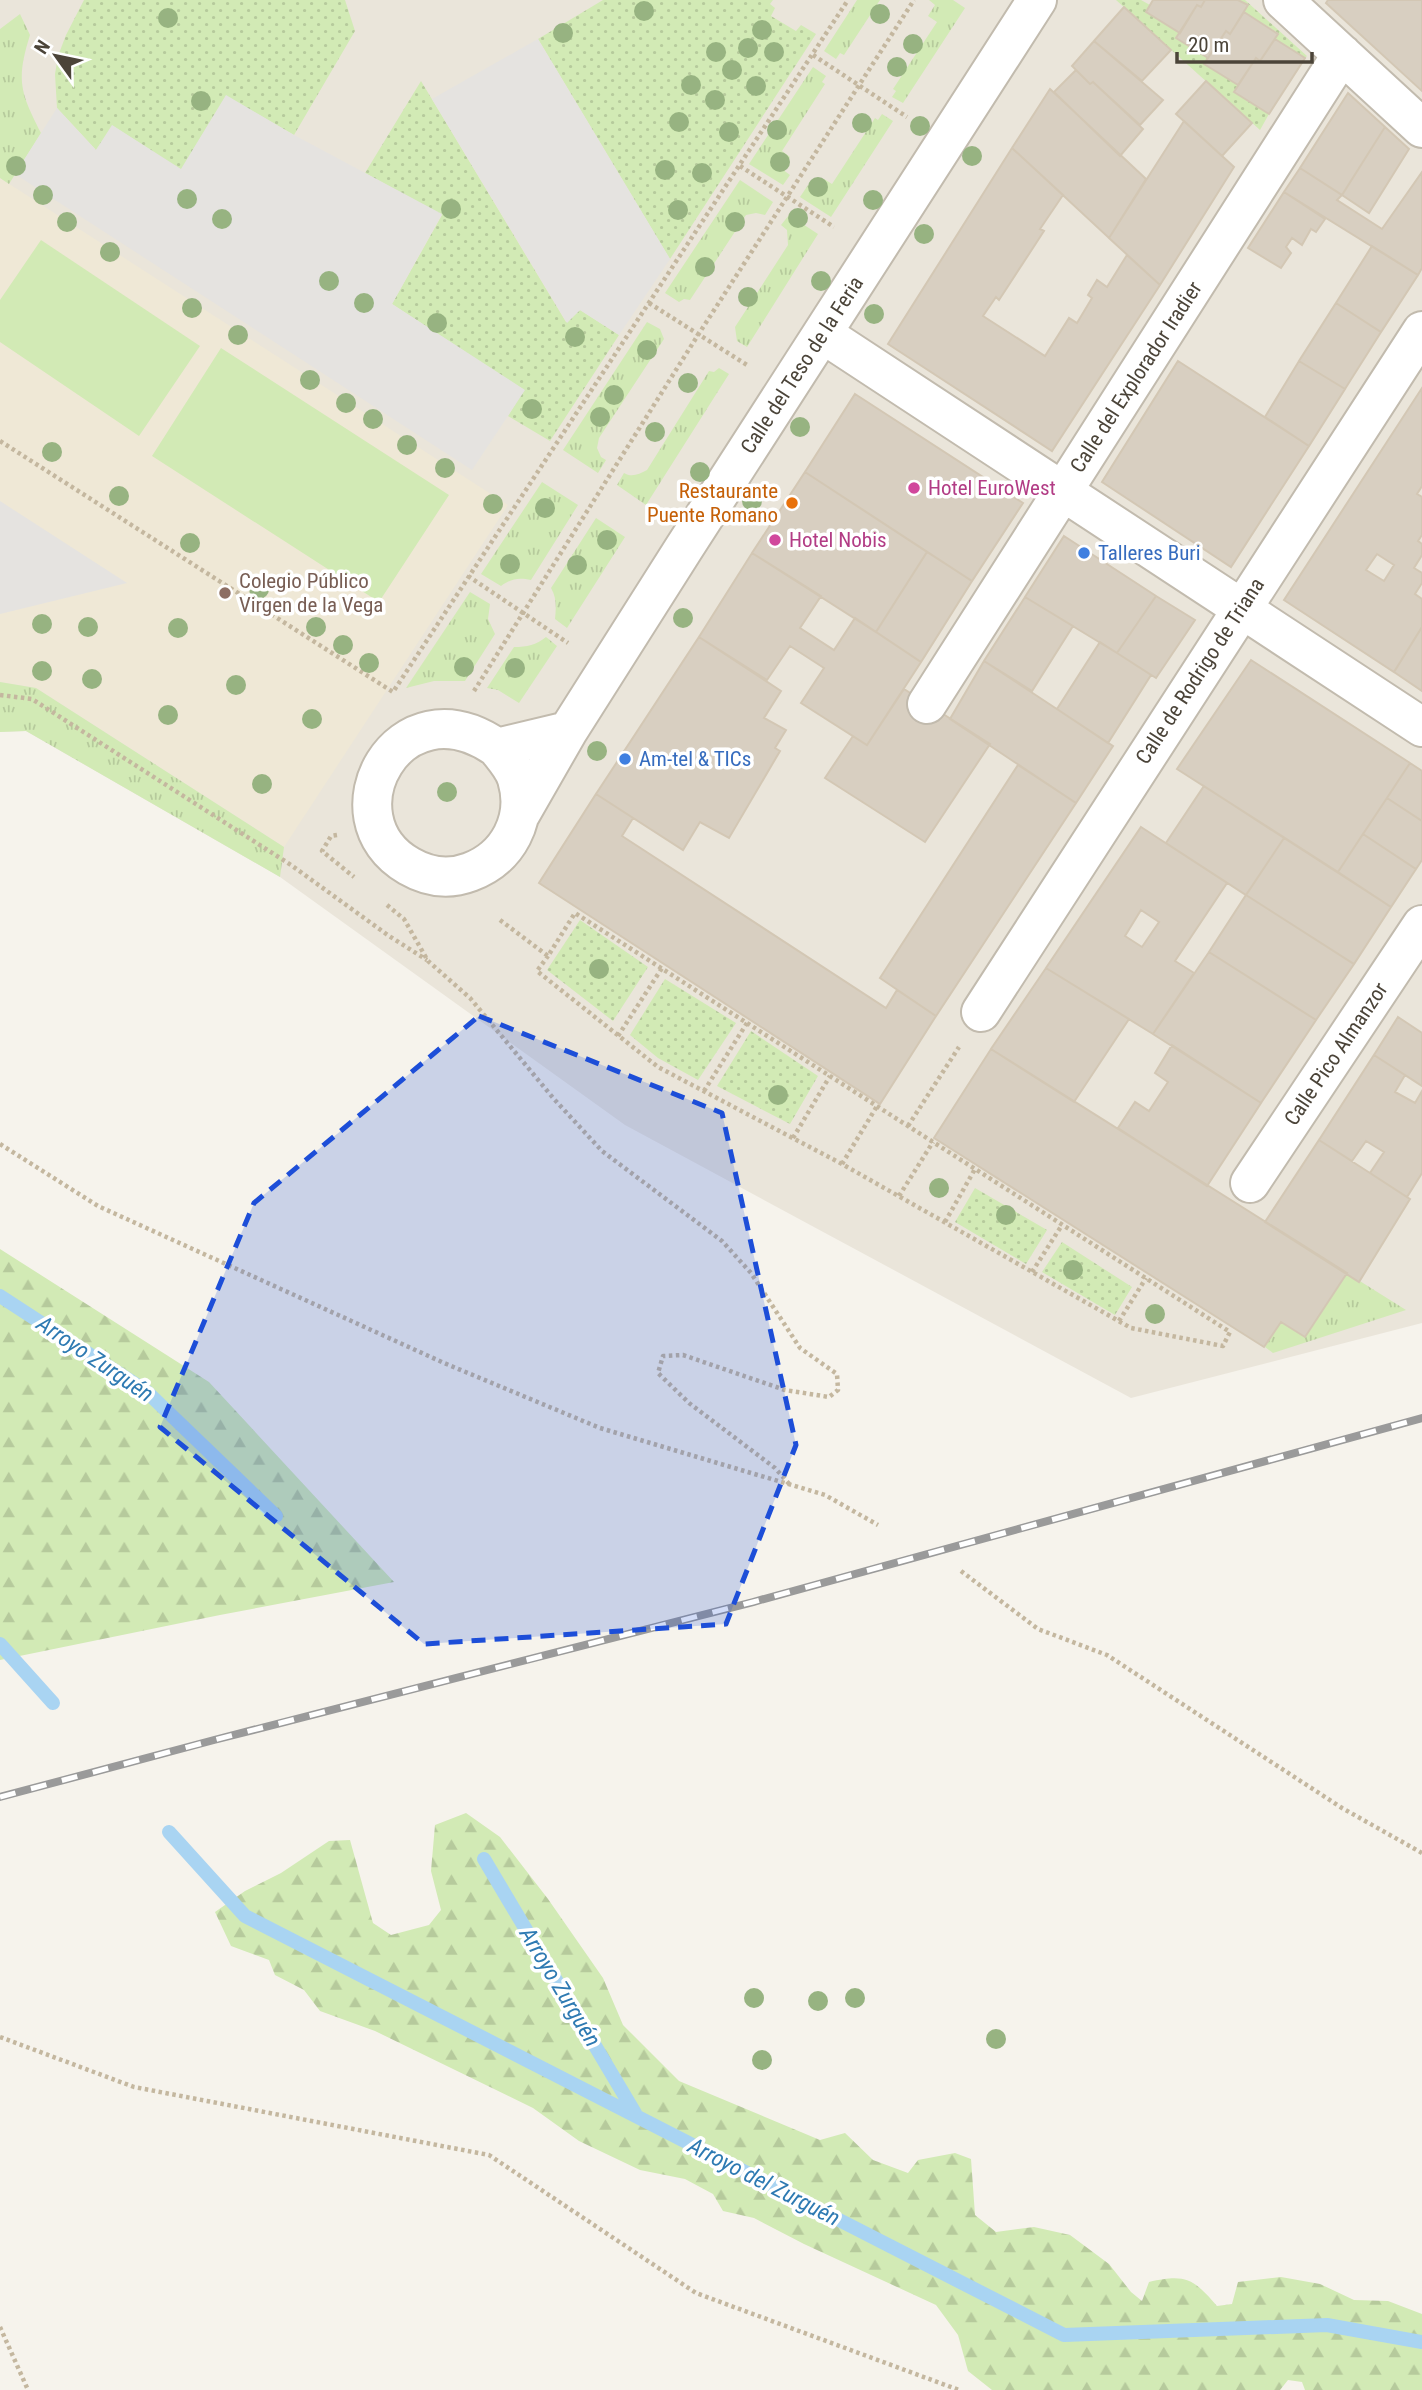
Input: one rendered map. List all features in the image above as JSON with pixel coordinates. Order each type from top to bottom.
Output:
[{"type":"street","name":"Calle del Teso de la Feria","points":[[521,813],[517,777],[498,748],[480,736],[460,729],[440,728],[419,733],[401,744],[380,768],[372,800],[377,832],[396,859],[424,875],[456,877],[486,866],[509,843],[521,813],[568,731],[1037,0]]},
{"type":"street","points":[[1283,0],[1422,128]]},
{"type":"street","name":"Calle del Explorador Iradier","points":[[928,702],[1342,54]]},
{"type":"street","name":"Calle de Rodrigo de Triana","points":[[981,1012],[1240,608],[1422,331]]},
{"type":"street","points":[[823,334],[1422,727]]},
{"type":"street","points":[[498,748],[568,731]]},
{"type":"street","name":"Calle Pico Almanzor","points":[[1250,1183],[1422,925]]},
{"type":"path","points":[[0,441],[393,692],[848,0]]},
{"type":"path","points":[[473,692],[698,335],[914,0]]},
{"type":"path","points":[[813,55],[907,117]]},
{"type":"path","points":[[740,166],[834,227]]},
{"type":"path","points":[[649,303],[747,365]]},
{"type":"path","points":[[468,576],[568,643]]},
{"type":"path","points":[[0,695],[32,699],[291,865],[428,961],[470,998],[554,1099],[602,1151],[722,1241],[751,1273],[800,1348],[837,1374],[838,1390],[829,1397],[785,1390],[683,1355],[663,1356],[658,1373],[690,1402],[775,1468],[791,1486]]},
{"type":"path","points":[[341,834],[331,836],[322,851],[363,885]]},
{"type":"path","points":[[383,902],[404,919],[428,961]]},
{"type":"path","points":[[575,913],[1230,1332],[1223,1346],[1130,1328],[842,1164],[658,1067],[537,971],[548,956],[575,913]]},
{"type":"path","points":[[500,920],[548,956]]},
{"type":"path","points":[[618,1036],[662,968]]},
{"type":"path","points":[[704,1091],[747,1023]]},
{"type":"path","points":[[908,1126],[960,1045]]},
{"type":"path","points":[[793,1138],[830,1076]]},
{"type":"path","points":[[842,1164],[877,1106]]},
{"type":"path","points":[[899,1196],[933,1142]]},
{"type":"path","points":[[0,1144],[98,1206],[444,1363],[600,1428],[825,1495],[878,1525]]},
{"type":"path","points":[[945,1222],[975,1170]]},
{"type":"path","points":[[1032,1272],[1062,1225]]},
{"type":"path","points":[[1119,1321],[1146,1278]]},
{"type":"path","points":[[961,1572],[1038,1629],[1107,1656],[1342,1808],[1422,1853]]},
{"type":"path","points":[[0,2037],[134,2087],[489,2155],[696,2293],[960,2390]]},
{"type":"path","points":[[0,2327],[28,2390]]},
{"type":"highlighted area","points":[[479,1016],[722,1113],[796,1445],[726,1624],[424,1644],[160,1427],[254,1203]]},
{"type":"shaded area","points":[[0,0],[1422,0],[1422,1323],[1131,1398],[625,1125],[280,877],[26,731],[0,732]]},
{"type":"shaded area","points":[[538,39],[670,259],[619,335],[580,310],[567,323],[432,99]]},
{"type":"shaded area","points":[[226,95],[294,135],[442,214],[392,304],[525,390],[472,470],[15,174],[57,108],[96,150],[112,125],[181,169]]},
{"type":"shaded area","name":"Colegio Público Virgen de la Vega","points":[[0,178],[508,505],[284,847],[36,688],[0,682]]},
{"type":"shaded area","points":[[0,501],[127,583],[0,614]]},
{"type":"green space","points":[[84,0],[345,0],[355,31],[294,135],[226,96],[181,170],[113,126],[96,150],[57,108],[55,74],[58,56]]},
{"type":"green space","points":[[603,0],[773,0],[770,4],[775,8],[771,16],[796,31],[801,25],[816,34],[670,259],[538,39]]},
{"type":"green space","points":[[857,0],[880,0],[844,55],[840,53],[836,59],[824,51]]},
{"type":"green space","points":[[929,0],[953,0],[965,8],[903,103],[892,97],[896,91],[893,89],[937,22],[928,16],[935,5]]},
{"type":"green space","points":[[1116,0],[1141,0],[1150,5],[1147,12],[1180,33],[1177,38],[1208,58],[1205,64],[1238,85],[1269,114],[1260,130]]},
{"type":"green space","points":[[1238,0],[1245,0],[1307,56],[1305,58],[1275,39],[1278,33],[1244,12],[1247,5]]},
{"type":"green space","points":[[20,14],[30,35],[23,64],[22,86],[28,107],[41,133],[9,184],[0,178],[0,29]]},
{"type":"green space","points":[[813,67],[826,76],[822,82],[825,84],[782,151],[790,157],[782,169],[790,175],[783,185],[749,164]]},
{"type":"green space","points":[[421,81],[566,322],[580,310],[619,335],[550,441],[508,416],[524,390],[392,304],[442,215],[365,173]]},
{"type":"green space","points":[[882,114],[893,121],[831,217],[800,197],[808,185],[816,191],[824,179],[832,184],[875,118],[878,120]]},
{"type":"green space","points":[[740,180],[773,202],[765,215],[746,215],[690,300],[679,302],[665,293]]},
{"type":"green space","points":[[789,215],[818,234],[747,347],[737,341],[735,327],[788,245],[787,230],[781,225]]},
{"type":"green space","points":[[41,240],[200,346],[139,436],[0,342],[0,300]]},
{"type":"green space","points":[[647,322],[660,329],[664,339],[599,438],[597,448],[601,457],[606,460],[598,473],[563,450]]},
{"type":"green space","points":[[221,348],[449,495],[379,602],[152,456]]},
{"type":"green space","points":[[719,368],[729,374],[646,505],[617,485],[624,473],[633,475],[647,470],[709,371],[714,372]]},
{"type":"green space","points":[[542,482],[578,505],[531,580],[515,579],[501,586],[481,574]]},
{"type":"green space","points":[[596,518],[625,537],[567,628],[555,619],[556,607],[551,588]]},
{"type":"green space","points":[[470,592],[490,604],[488,619],[495,634],[465,681],[434,681],[406,688]]},
{"type":"green space","points":[[546,637],[557,646],[519,703],[498,690],[487,688],[514,647],[531,645]]},
{"type":"green space","points":[[0,682],[36,688],[284,847],[280,877],[26,731],[0,732]]},
{"type":"green space","points":[[580,920],[648,967],[613,1021],[547,970]]},
{"type":"green space","points":[[665,979],[736,1023],[698,1080],[658,1058],[630,1035]]},
{"type":"green space","points":[[751,1031],[818,1076],[790,1124],[717,1086]]},
{"type":"green space","points":[[975,1188],[1047,1230],[1026,1264],[955,1222]]},
{"type":"green space","points":[[1062,1242],[1132,1287],[1115,1315],[1042,1272]]},
{"type":"green space","points":[[0,1249],[209,1382],[394,1582],[0,1660]]},
{"type":"green space","points":[[1347,1273],[1406,1310],[1273,1353],[1265,1347],[1281,1322],[1305,1337]]},
{"type":"green space","points":[[466,1813],[500,1837],[548,1899],[603,1978],[623,2025],[679,2081],[820,2140],[845,2133],[873,2160],[908,2173],[918,2160],[955,2153],[971,2159],[975,2215],[996,2232],[1034,2227],[1070,2235],[1109,2264],[1131,2292],[1142,2301],[1149,2282],[1171,2278],[1188,2280],[1217,2306],[1232,2304],[1238,2282],[1281,2277],[1320,2284],[1354,2300],[1388,2301],[1422,2314],[1422,2390],[1305,2390],[1302,2382],[1288,2380],[1280,2390],[992,2390],[968,2371],[958,2335],[936,2305],[754,2218],[723,2211],[713,2194],[685,2179],[640,2170],[579,2141],[533,2108],[375,2031],[320,2011],[304,1990],[275,1975],[269,1960],[231,1946],[215,1912],[329,1841],[350,1840],[373,1923],[391,1935],[429,1925],[441,1910],[431,1871],[435,1825]]},
{"type":"building","points":[[1153,0],[1205,0],[1201,7],[1197,5],[1180,33],[1146,12]]},
{"type":"building","points":[[1205,0],[1238,0],[1248,5],[1230,34],[1226,31],[1208,58],[1176,38],[1197,5],[1201,7]]},
{"type":"building","points":[[1328,0],[1422,0],[1422,91],[1326,3]]},
{"type":"building","points":[[1124,7],[1171,50],[1142,81],[1094,41]]},
{"type":"building","points":[[1244,12],[1278,34],[1260,61],[1256,58],[1238,85],[1204,64],[1226,31],[1230,34]]},
{"type":"building","points":[[1275,39],[1305,58],[1269,114],[1234,92],[1256,58],[1260,61]]},
{"type":"building","points":[[1094,41],[1163,100],[1140,125],[1072,66]]},
{"type":"building","points":[[1076,70],[1090,84],[1093,82],[1143,129],[1120,156],[1054,92]]},
{"type":"building","points":[[1206,81],[1252,123],[1222,156],[1176,114]]},
{"type":"building","points":[[1050,89],[1146,179],[1109,238],[1012,148]]},
{"type":"building","points":[[1348,93],[1385,127],[1342,195],[1300,168]]},
{"type":"building","points":[[1184,121],[1234,167],[1160,285],[1109,238]]},
{"type":"building","points":[[1385,127],[1409,149],[1369,213],[1342,195]]},
{"type":"building","points":[[1012,148],[1063,195],[1040,229],[1044,231],[999,300],[996,297],[983,316],[1045,356],[1069,318],[1077,323],[1092,298],[1088,295],[1097,280],[1107,287],[1127,255],[1160,285],[1052,451],[888,344]]},
{"type":"building","points":[[1300,168],[1342,195],[1337,200],[1382,229],[1422,172],[1422,268],[1418,275],[1284,192]]},
{"type":"building","points":[[1284,192],[1325,219],[1316,232],[1311,229],[1302,245],[1292,238],[1286,247],[1291,253],[1281,268],[1248,248]]},
{"type":"building","points":[[1372,246],[1418,275],[1381,332],[1336,303]]},
{"type":"building","points":[[1336,303],[1381,332],[1345,389],[1299,361]]},
{"type":"building","points":[[1178,361],[1309,446],[1231,567],[1102,482]]},
{"type":"building","points":[[1299,361],[1345,389],[1309,446],[1265,417]]},
{"type":"building","points":[[1422,388],[1422,486],[1417,494],[1422,497],[1422,535],[1418,541],[1422,544],[1422,555],[1414,568],[1422,573],[1422,583],[1415,594],[1422,599],[1422,627],[1394,672],[1284,600]],"holes":[[[1377,554],[1394,565],[1384,581],[1366,570]]]},
{"type":"building","name":"Hotel EuroWest","points":[[855,394],[1023,503],[972,581],[805,472]]},
{"type":"building","points":[[805,472],[927,552],[876,632],[752,553]]},
{"type":"building","points":[[1064,536],[1156,596],[1117,653],[1025,597]]},
{"type":"building","points":[[927,552],[972,581],[921,662],[876,632]]},
{"type":"building","points":[[752,553],[821,596],[800,628],[834,650],[855,618],[921,662],[867,745],[801,703],[824,668],[790,646],[767,680],[699,637]]},
{"type":"building","points":[[1156,596],[1195,620],[1156,678],[1117,653]]},
{"type":"building","points":[[1025,597],[1073,626],[1032,691],[984,661]]},
{"type":"building","points":[[1422,627],[1422,691],[1394,672]]},
{"type":"building","points":[[699,637],[781,691],[764,718],[786,730],[775,748],[780,751],[729,838],[700,822],[683,850],[596,794]]},
{"type":"building","points":[[1100,642],[1151,675],[1108,743],[1057,709]]},
{"type":"building","points":[[1251,660],[1410,763],[1338,872],[1177,769]]},
{"type":"building","points":[[984,661],[1113,746],[1076,803],[950,719]]},
{"type":"building","points":[[904,689],[990,744],[925,842],[825,778],[853,736],[867,745]]},
{"type":"building","points":[[1410,763],[1422,771],[1422,821],[1387,798]]},
{"type":"building","points":[[1018,765],[1076,803],[936,1016],[880,978]]},
{"type":"building","points":[[1204,786],[1284,838],[1246,895],[1166,843]]},
{"type":"building","points":[[596,794],[633,818],[622,836],[886,1008],[897,990],[936,1016],[880,1104],[539,883]]},
{"type":"building","points":[[1387,798],[1422,821],[1422,860],[1416,869],[1363,834]]},
{"type":"building","points":[[1141,827],[1227,883],[1175,961],[1194,973],[1153,1034],[1046,968]],"holes":[[[1141,910],[1159,922],[1142,947],[1125,936]]]},
{"type":"building","points":[[1363,834],[1416,869],[1391,907],[1338,872]]},
{"type":"building","points":[[1284,838],[1391,907],[1354,964],[1246,895]]},
{"type":"building","points":[[1246,895],[1354,964],[1316,1020],[1209,952]]},
{"type":"building","points":[[1209,952],[1316,1020],[1261,1103],[1153,1034]]},
{"type":"building","points":[[1046,968],[1129,1019],[1074,1102],[991,1049]]},
{"type":"building","points":[[1398,1017],[1422,1033],[1422,1086],[1374,1055]]},
{"type":"building","points":[[1172,1045],[1261,1103],[1207,1186],[1118,1128],[1135,1102],[1149,1111],[1168,1082],[1155,1073]]},
{"type":"building","points":[[991,1049],[1347,1273],[1305,1337],[1281,1322],[1264,1347],[934,1138]]},
{"type":"building","points":[[1374,1055],[1405,1075],[1395,1092],[1415,1103],[1422,1091],[1422,1173],[1407,1197],[1370,1173],[1384,1152],[1366,1141],[1352,1161],[1319,1140]]},
{"type":"building","points":[[1319,1140],[1410,1199],[1359,1282],[1265,1222]]},
{"type":"waterway","name":"Arroyo Zurguén","points":[[0,1296],[146,1391],[276,1516]]},
{"type":"waterway","name":"Arroyo del Zurguén","points":[[0,1644],[53,1703]]},
{"type":"waterway","name":"Arroyo del Zurguén","points":[[169,1832],[245,1916],[1064,2335],[1327,2325],[1422,2342]]},
{"type":"waterway","name":"Arroyo Zurguén","points":[[484,1859],[635,2113]]},
{"type":"railway","points":[[0,1797],[753,1602],[1422,1418]]},
{"type":"place","name":"Hotel EuroWest","points":[[914,488]]},
{"type":"place","name":"Restaurante Puente Romano","points":[[792,503]]},
{"type":"place","name":"Hotel Nobis","points":[[775,540]]},
{"type":"place","name":"Talleres Buri","points":[[1084,553]]},
{"type":"place","name":"Colegio Público Virgen de la Vega","points":[[225,593]]},
{"type":"place","name":"Am-tel & TICs","points":[[625,759]]}]
